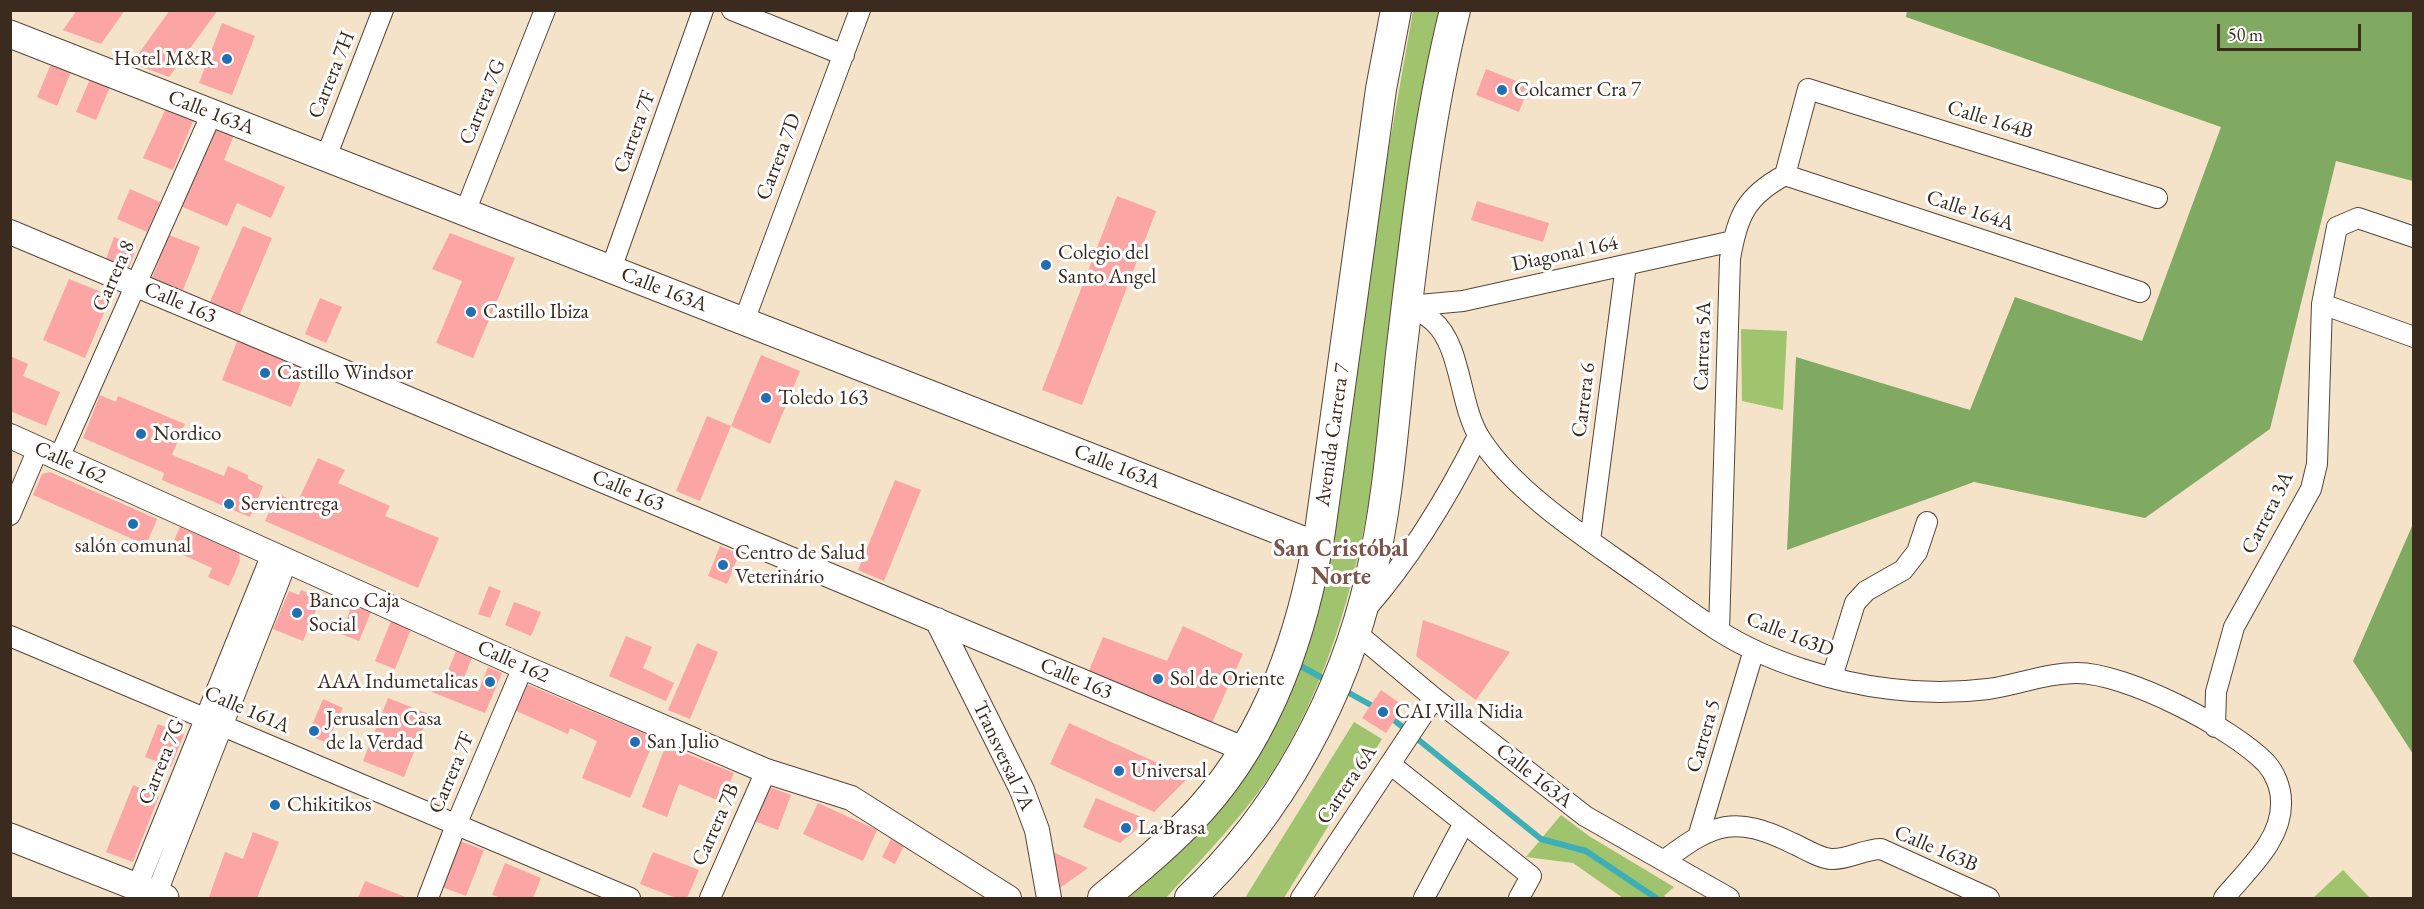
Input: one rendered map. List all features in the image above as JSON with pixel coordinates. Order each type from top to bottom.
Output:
[{"type":"main road","name":"Avenida Carrera 7","points":[[1103,898],[1166,844],[1202,808],[1246,750],[1271,702],[1282,673],[1311,580],[1318,546],[1381,89],[1396,10]]},
{"type":"main road","points":[[1200,896],[1283,786],[1322,713],[1357,623],[1371,576],[1382,520],[1407,306],[1440,69],[1455,10]]},
{"type":"main road","name":"Calle 163A","points":[[10,34],[1318,546]]},
{"type":"main road","points":[[10,837],[153,894]]},
{"type":"street","name":"Carrera 7G","points":[[465,212],[545,10]]},
{"type":"street","name":"Carrera 7F","points":[[611,269],[703,10]]},
{"type":"street","points":[[732,10],[844,55]]},
{"type":"street","name":"Carrera 7D","points":[[744,321],[860,10]]},
{"type":"street","name":"Carrera 7H","points":[[326,158],[382,11]]},
{"type":"street","name":"Calle 164B","points":[[1785,175],[1809,89],[2157,198]]},
{"type":"street","name":"Carrera 8","points":[[10,515],[48,453],[136,285],[213,113]]},
{"type":"street","name":"Carrera 5A","points":[[1719,631],[1730,260],[1739,218],[1749,200],[1763,187],[1785,175]]},
{"type":"street","name":"Calle 164A","points":[[1785,175],[2140,292]]},
{"type":"street","name":"Carrera 3A","points":[[2215,727],[2216,692],[2234,627],[2311,489],[2317,464],[2322,304],[2337,227],[2358,218],[2414,237]]},
{"type":"street","name":"Calle 163","points":[[10,232],[1246,750]]},
{"type":"street","name":"Diagonal 164","points":[[1407,306],[1463,301],[1733,241]]},
{"type":"street","name":"Carrera 6","points":[[1590,541],[1626,265]]},
{"type":"street","points":[[2322,304],[2414,337]]},
{"type":"street","name":"Calle 163D","points":[[1407,306],[1434,321],[1443,334],[1453,356],[1478,436],[1499,463],[1524,487],[1590,541],[1719,631],[1754,650],[1832,676],[1888,689],[1938,693],[1989,688],[2034,678],[2076,673],[2104,675],[2140,687],[2170,701],[2250,749],[2268,765],[2277,780],[2281,801],[2280,816],[2268,845],[2224,898]]},
{"type":"street","name":"Calle 162","points":[[10,436],[523,667],[766,771],[851,798],[1009,898]]},
{"type":"street","points":[[1357,623],[1427,528],[1454,485],[1478,436]]},
{"type":"street","points":[[1832,676],[1856,603],[1866,591],[1903,570],[1917,552],[1927,522]]},
{"type":"street","name":"Carrera 7G","points":[[153,894],[214,722],[280,558]]},
{"type":"street","name":"Transversal 7A","points":[[937,620],[1022,790],[1038,837],[1049,898]]},
{"type":"street","name":"Calle 163A","points":[[1357,623],[1434,698],[1585,816],[1729,898]]},
{"type":"street","name":"Calle 161A","points":[[10,636],[630,898]]},
{"type":"street","name":"Carrera 5","points":[[1699,834],[1754,650]]},
{"type":"street","name":"Carrera 7F","points":[[428,898],[456,825],[523,667]]},
{"type":"street","name":"Carrera 6A","points":[[1301,898],[1434,698]]},
{"type":"street","points":[[1390,764],[1531,876],[1519,898]]},
{"type":"street","name":"Carrera 7B","points":[[710,898],[766,771]]},
{"type":"street","points":[[1424,898],[1464,824]]},
{"type":"street","name":"Calle 163B","points":[[1665,860],[1699,834],[1713,829],[1740,826],[1765,832],[1832,859],[1870,849],[1881,849],[1989,898]]},
{"type":"green space","points":[[1907,10],[2413,11],[2413,181],[2336,161],[2270,429],[2145,518],[1974,482],[1787,550],[1796,357],[1970,410],[2015,297],[2142,341],[2221,127],[1906,17]]},
{"type":"green space","points":[[1413,11],[1439,11],[1418,141],[1375,465],[1355,569],[1341,620],[1302,719],[1276,766],[1252,801],[1166,898],[1128,898],[1189,844],[1228,795],[1335,520],[1352,413],[1374,232]]},
{"type":"green space","points":[[1741,329],[1787,331],[1783,410],[1742,401]]},
{"type":"green space","points":[[2413,524],[2413,754],[2353,661]]},
{"type":"green space","points":[[1354,722],[1382,739],[1284,898],[1245,898]]},
{"type":"green space","points":[[1561,815],[1589,836],[1674,887],[1664,896],[1667,898],[1623,898],[1573,863],[1526,857]]},
{"type":"green space","points":[[2343,870],[2370,898],[2313,898]]},
{"type":"building","points":[[77,10],[125,10],[101,44],[63,30]]},
{"type":"building","points":[[170,10],[218,10],[169,77],[132,63]]},
{"type":"building","name":"Hotel M&R","points":[[222,23],[255,36],[232,95],[199,83]]},
{"type":"building","points":[[51,64],[71,72],[57,106],[37,97]]},
{"type":"building","name":"Colcamer Cra 7","points":[[1486,69],[1529,86],[1519,112],[1476,95]]},
{"type":"building","points":[[90,79],[110,87],[96,120],[76,112]]},
{"type":"building","points":[[166,108],[194,119],[173,170],[143,158]]},
{"type":"building","points":[[220,129],[234,135],[224,160],[285,187],[271,218],[237,203],[227,226],[178,205],[210,134]]},
{"type":"building","points":[[130,189],[160,202],[147,232],[117,219]]},
{"type":"building","points":[[1117,196],[1156,211],[1082,405],[1042,390]]},
{"type":"building","points":[[1477,201],[1549,223],[1543,242],[1471,220]]},
{"type":"building","points":[[243,226],[272,238],[240,314],[210,302]]},
{"type":"building","name":"Castillo Ibiza","points":[[450,233],[515,258],[473,358],[436,343],[462,281],[432,269]]},
{"type":"building","points":[[169,235],[200,247],[183,290],[152,278]]},
{"type":"building","points":[[114,237],[137,246],[129,268],[106,259]]},
{"type":"building","points":[[69,279],[111,296],[85,358],[43,340]]},
{"type":"building","points":[[320,298],[342,307],[326,343],[305,334]]},
{"type":"building","name":"Castillo Windsor","points":[[238,339],[307,366],[291,407],[222,380]]},
{"type":"building","name":"Toledo 163","points":[[761,355],[800,371],[770,444],[731,426]]},
{"type":"building","points":[[10,356],[28,364],[23,376],[60,392],[46,426],[10,411]]},
{"type":"building","points":[[100,395],[116,402],[118,396],[185,424],[172,455],[224,476],[228,466],[248,475],[248,479],[263,486],[250,517],[162,480],[164,473],[83,438]]},
{"type":"building","points":[[707,416],[731,426],[700,501],[676,491]]},
{"type":"building","points":[[318,458],[345,470],[338,483],[390,506],[385,516],[439,538],[418,588],[265,521],[277,493],[297,503]]},
{"type":"building","points":[[50,472],[157,519],[146,545],[33,495],[42,474]]},
{"type":"building","points":[[895,480],[921,490],[884,581],[858,570]]},
{"type":"building","points":[[180,527],[239,553],[240,561],[229,586],[208,577],[212,568],[170,549]]},
{"type":"building","name":"Centro de Salud Veterinário","points":[[720,546],[739,554],[727,584],[708,576]]},
{"type":"building","points":[[489,586],[501,591],[490,618],[478,614]]},
{"type":"building","name":"Banco Caja Social","points":[[301,590],[321,598],[303,641],[273,629],[289,591],[299,595]]},
{"type":"building","points":[[514,602],[541,612],[531,636],[505,625]]},
{"type":"building","points":[[352,605],[371,612],[359,641],[341,634]]},
{"type":"building","points":[[1423,620],[1510,652],[1476,700],[1416,656]]},
{"type":"building","points":[[391,621],[411,629],[395,669],[375,661]]},
{"type":"building","name":"Sol de Oriente","points":[[1183,626],[1243,654],[1210,727],[1088,673],[1103,637],[1167,661]]},
{"type":"building","points":[[626,636],[652,647],[643,668],[674,683],[666,701],[609,676]]},
{"type":"building","points":[[697,643],[718,652],[690,719],[668,710]]},
{"type":"building","points":[[456,651],[472,658],[461,685],[478,692],[488,667],[502,673],[485,713],[432,692],[439,675],[445,678]]},
{"type":"building","points":[[524,683],[655,738],[630,798],[582,778],[597,741],[570,728],[568,734],[512,709]]},
{"type":"building","name":"CAI Villa Nidia","points":[[1381,690],[1404,706],[1386,733],[1362,718]]},
{"type":"building","points":[[388,698],[429,714],[404,777],[363,761]]},
{"type":"building","points":[[323,699],[343,708],[327,743],[308,735]]},
{"type":"building","name":"Universal","points":[[1069,723],[1189,777],[1154,812],[1050,764]]},
{"type":"building","points":[[158,724],[184,734],[171,767],[145,757]]},
{"type":"building","points":[[666,745],[734,773],[722,802],[679,784],[667,817],[642,807]]},
{"type":"building","points":[[133,785],[159,796],[133,862],[106,852]]},
{"type":"building","points":[[767,786],[791,795],[778,830],[754,821]]},
{"type":"building","points":[[1096,798],[1148,820],[1120,843],[1083,827]]},
{"type":"building","points":[[818,803],[877,830],[863,861],[803,834]]},
{"type":"building","points":[[253,832],[279,842],[257,898],[209,897],[225,852],[243,859]]},
{"type":"building","points":[[891,839],[904,846],[895,864],[882,857]]},
{"type":"building","points":[[460,841],[484,850],[466,896],[442,887]]},
{"type":"building","points":[[653,852],[699,870],[687,898],[676,898],[640,884]]},
{"type":"building","points":[[1053,852],[1088,868],[1057,890]]},
{"type":"building","points":[[505,863],[541,878],[533,898],[501,898],[492,895]]},
{"type":"building","points":[[365,881],[408,898],[358,898]]},
{"type":"waterway","points":[[1295,663],[1328,681]]},
{"type":"waterway","points":[[1342,689],[1378,709]]},
{"type":"waterway","points":[[1389,716],[1541,839],[1586,851],[1656,898]]},
{"type":"place","name":"Hotel M&R","points":[[227,59]]},
{"type":"place","name":"Colcamer Cra 7","points":[[1502,90]]},
{"type":"place","name":"Colegio del Santo Angel","points":[[1046,265]]},
{"type":"place","name":"Castillo Ibiza","points":[[471,312]]},
{"type":"place","name":"Castillo Windsor","points":[[265,373]]},
{"type":"place","name":"Toledo 163","points":[[766,398]]},
{"type":"place","name":"Nordico","points":[[141,434]]},
{"type":"place","name":"Servientrega","points":[[229,504]]},
{"type":"place","name":"salón comunal","points":[[133,524]]},
{"type":"place","name":"Centro de Salud Veterinário","points":[[723,565]]},
{"type":"place","name":"Banco Caja Social","points":[[297,613]]},
{"type":"place","name":"Sol de Oriente","points":[[1158,679]]},
{"type":"place","name":"AAA Indumetalicas","points":[[490,682]]},
{"type":"place","name":"CAI Villa Nidia","points":[[1383,712]]},
{"type":"place","name":"Jerusalen Casa de la Verdad","points":[[314,731]]},
{"type":"place","name":"San Julio","points":[[635,742]]},
{"type":"place","name":"Universal","points":[[1119,771]]},
{"type":"place","name":"Chikitikos","points":[[275,805]]},
{"type":"place","name":"La Brasa","points":[[1126,828]]},
{"type":"district","name":"San Cristóbal Norte","points":[[1341,563]]}]
